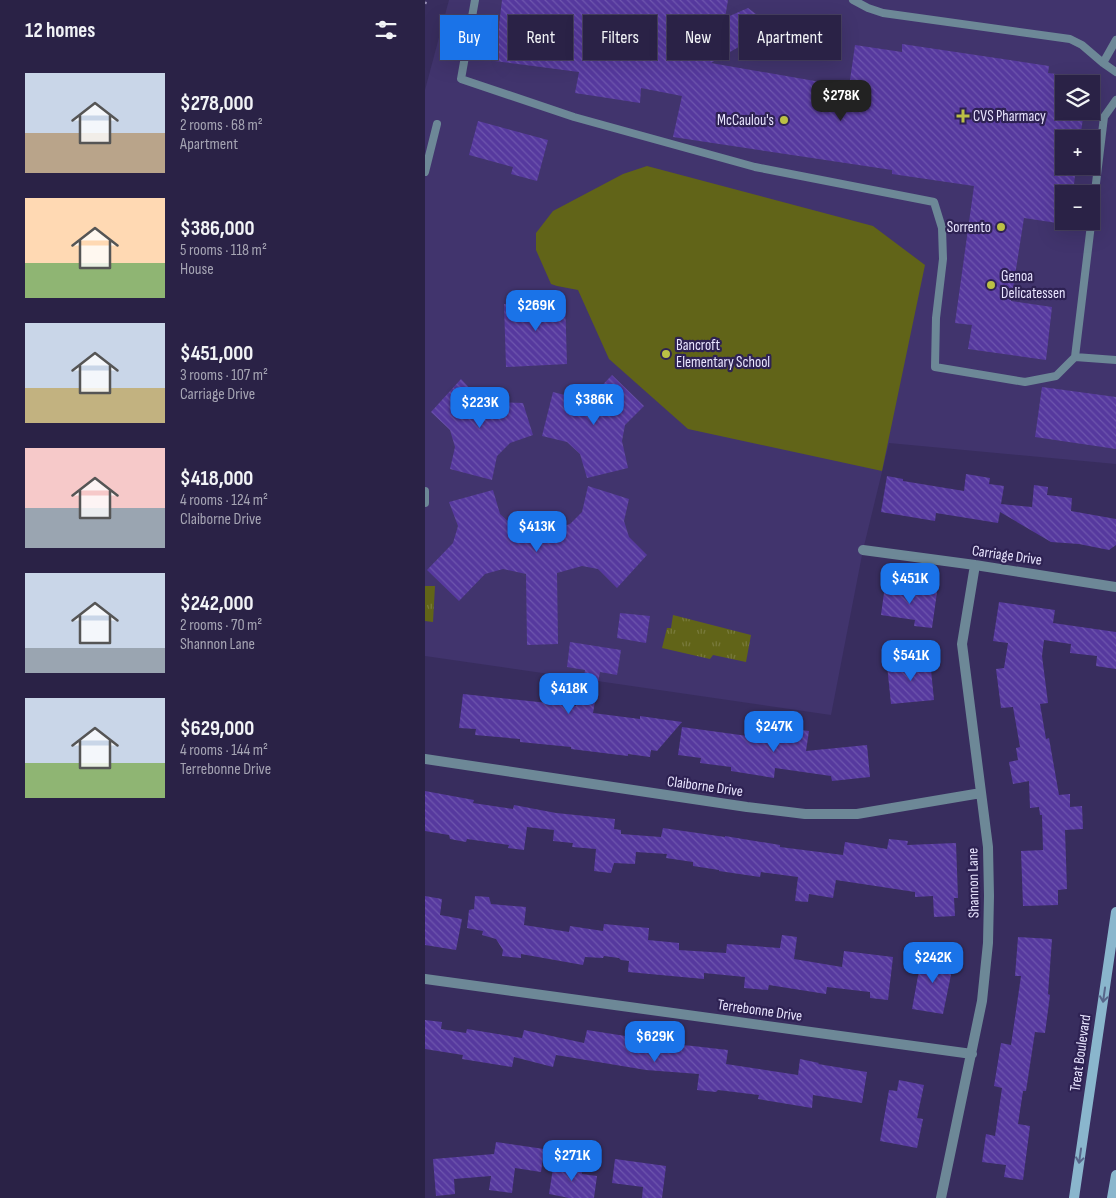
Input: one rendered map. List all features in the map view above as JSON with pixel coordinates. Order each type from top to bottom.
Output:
[{"type":"main road","name":"Treat Boulevard","points":[[1074,1198],[1116,912]]},
{"type":"main road","points":[[1112,1198],[1116,1175]]},
{"type":"street","name":"Carriage Drive","points":[[863,550],[1116,587]]},
{"type":"street","name":"Shannon Lane","points":[[941,1198],[983,1001],[988,924],[988,847],[962,644],[975,565]]},
{"type":"street","name":"Claiborne Drive","points":[[425,759],[805,814],[857,814],[981,793]]},
{"type":"street","name":"Terrebonne Drive","points":[[425,979],[972,1054]]},
{"type":"lane","points":[[475,0],[461,79],[574,117],[755,167],[934,202],[942,228],[943,259],[936,318],[935,367],[1025,382],[1056,376],[1075,357],[1104,117],[1116,100]]},
{"type":"lane","points":[[853,0],[883,13],[1070,39],[1082,45],[1116,72]]},
{"type":"lane","points":[[1103,63],[1116,40]]},
{"type":"lane","points":[[425,172],[437,124]]},
{"type":"lane","points":[[1075,357],[1116,360]]},
{"type":"lane","points":[[425,491],[425,503]]},
{"type":"path","points":[[425,4],[426,0]]},
{"type":"shaded area","name":"Bancroft Elementary School","points":[[449,0],[1116,0],[1116,464],[889,443],[863,550],[831,715],[425,656],[425,90],[440,34],[440,60],[498,60],[498,15],[445,15]]},
{"type":"green space","points":[[647,166],[873,226],[925,265],[882,471],[688,429],[609,359],[578,290],[551,284],[536,250],[536,233],[553,211],[623,174]]},
{"type":"green space","points":[[425,586],[435,586],[433,622],[425,621]]},
{"type":"green space","points":[[673,615],[751,635],[746,662],[713,655],[710,659],[662,648],[667,628],[671,628]]},
{"type":"building","points":[[502,0],[728,0],[726,15],[667,15],[667,60],[716,60],[711,63],[849,87],[855,45],[902,52],[902,44],[1049,66],[1048,73],[1064,75],[1055,75],[1055,120],[1083,120],[1081,130],[1055,130],[1055,175],[1075,175],[1074,185],[1055,185],[1055,223],[1024,218],[1011,301],[1052,307],[1046,360],[968,349],[972,325],[955,323],[974,186],[892,174],[892,170],[673,137],[682,96],[641,88],[640,103],[575,93],[579,72],[495,61],[498,60],[498,35]]},
{"type":"building","points":[[748,8],[757,15],[739,15],[739,47],[729,53],[729,16]]},
{"type":"building","points":[[478,121],[548,140],[537,181],[511,174],[513,167],[469,155]]},
{"type":"building","points":[[565,298],[567,364],[506,367],[504,304],[514,304],[514,299]]},
{"type":"building","points":[[612,375],[644,406],[625,425],[622,441],[628,468],[587,478],[580,454],[567,442],[542,436],[553,392],[576,398],[592,396]]},
{"type":"building","points":[[461,379],[479,398],[495,402],[523,403],[533,435],[510,443],[497,456],[492,480],[450,469],[455,447],[450,430],[431,412]]},
{"type":"building","points":[[1042,387],[1116,397],[1116,449],[1035,437]]},
{"type":"building","points":[[966,474],[990,478],[989,484],[1004,486],[1001,504],[1032,507],[1034,485],[1048,487],[1047,495],[1072,498],[1071,511],[1116,519],[1116,545],[1109,550],[1079,544],[1051,542],[1000,512],[998,523],[936,513],[935,521],[881,512],[887,476],[903,479],[903,481],[964,491]]},
{"type":"building","points":[[588,486],[629,499],[624,521],[629,537],[647,555],[617,588],[598,569],[582,566],[557,573],[558,644],[527,645],[526,574],[503,569],[485,574],[459,601],[427,570],[453,543],[458,526],[449,502],[493,490],[500,514],[513,526],[541,533],[570,524],[582,512]]},
{"type":"building","points":[[885,585],[937,592],[932,628],[914,626],[915,620],[881,615]]},
{"type":"building","points":[[999,602],[1055,610],[1053,623],[1116,632],[1116,669],[1096,666],[1097,656],[1070,653],[1071,644],[1044,640],[1042,656],[1048,703],[1040,704],[1046,739],[1049,738],[1059,795],[1070,794],[1070,807],[1082,806],[1083,829],[1065,830],[1067,889],[1058,890],[1058,905],[1023,906],[1021,851],[1043,850],[1042,815],[1040,815],[1039,807],[1030,808],[1029,781],[1013,784],[1009,762],[1018,760],[1016,748],[1020,747],[1013,707],[1001,708],[996,669],[1004,668],[1008,643],[993,641]]},
{"type":"building","points":[[620,613],[650,616],[646,643],[617,638]]},
{"type":"building","points":[[570,642],[621,650],[617,675],[600,672],[593,713],[640,719],[640,716],[682,722],[657,751],[651,750],[650,757],[628,754],[628,756],[571,749],[571,747],[520,742],[520,739],[475,735],[476,729],[459,728],[463,694],[576,706],[577,700],[580,701],[585,670],[567,667]]},
{"type":"building","points":[[930,660],[934,700],[891,704],[887,665]]},
{"type":"building","points":[[764,725],[809,731],[806,751],[867,745],[870,777],[832,781],[831,776],[775,768],[774,778],[731,771],[731,767],[700,763],[701,758],[678,755],[682,727],[762,738]]},
{"type":"building","points":[[425,791],[474,800],[473,803],[513,809],[514,805],[556,813],[615,819],[614,829],[621,830],[621,834],[661,837],[663,828],[843,855],[845,842],[887,849],[889,839],[908,841],[907,845],[956,843],[958,898],[954,898],[955,916],[934,917],[933,896],[915,897],[915,892],[836,880],[833,898],[809,894],[808,902],[795,901],[798,877],[761,872],[760,877],[719,871],[693,866],[693,862],[666,858],[667,854],[636,852],[635,864],[614,863],[611,873],[594,871],[596,849],[572,847],[573,843],[553,841],[554,830],[527,827],[524,850],[508,848],[509,845],[467,839],[466,842],[450,839],[449,835],[425,831]]},
{"type":"building","points":[[425,896],[442,899],[440,915],[462,919],[456,950],[425,945]]},
{"type":"building","points":[[475,896],[489,897],[491,904],[526,907],[524,925],[569,932],[570,926],[603,931],[604,924],[649,928],[648,940],[679,943],[679,950],[726,953],[727,944],[780,948],[782,935],[797,937],[794,959],[842,967],[844,951],[893,957],[888,1000],[870,998],[870,992],[827,987],[826,994],[769,985],[768,990],[744,988],[745,977],[704,973],[704,979],[628,972],[629,961],[604,956],[603,958],[585,957],[583,965],[521,954],[521,958],[502,956],[503,950],[496,939],[482,935],[483,931],[467,928],[469,910],[474,909]]},
{"type":"building","points":[[1018,937],[1052,939],[1048,994],[1050,995],[1045,1033],[1035,1032],[1026,1091],[1023,1091],[1018,1124],[1030,1126],[1023,1180],[1004,1177],[1006,1165],[982,1162],[986,1134],[995,1136],[1002,1088],[994,1086],[1001,1043],[1011,1045],[1021,976],[1015,976]]},
{"type":"building","points":[[922,954],[954,960],[943,1014],[912,1009]]},
{"type":"building","points":[[425,1020],[442,1022],[441,1029],[466,1033],[467,1029],[522,1038],[524,1030],[584,1043],[587,1030],[638,1038],[637,1041],[728,1050],[726,1064],[798,1075],[800,1059],[867,1072],[862,1103],[813,1095],[812,1108],[758,1099],[759,1095],[718,1090],[716,1092],[697,1090],[699,1074],[646,1070],[556,1055],[553,1067],[514,1057],[512,1067],[462,1059],[463,1055],[425,1049]]},
{"type":"building","points":[[899,1080],[924,1085],[917,1118],[923,1119],[917,1148],[880,1141],[889,1090],[897,1091]]},
{"type":"building","points":[[496,1142],[544,1149],[541,1172],[515,1168],[512,1193],[489,1190],[491,1176],[454,1179],[455,1194],[436,1196],[433,1159],[494,1154]]},
{"type":"building","points":[[615,1159],[666,1166],[662,1198],[642,1198],[643,1187],[612,1183]]},
{"type":"building","points":[[554,1162],[581,1167],[582,1174],[597,1176],[594,1198],[569,1198],[549,1194]]},
{"type":"place","name":"CVS Pharmacy","points":[[963,116]]},
{"type":"place","name":"McCaulou's","points":[[784,120]]},
{"type":"place","name":"Sorrento","points":[[1001,227]]},
{"type":"place","name":"Genoa Delicatessen","points":[[991,285]]},
{"type":"place","name":"Bancroft Elementary School","points":[[666,354]]}]
